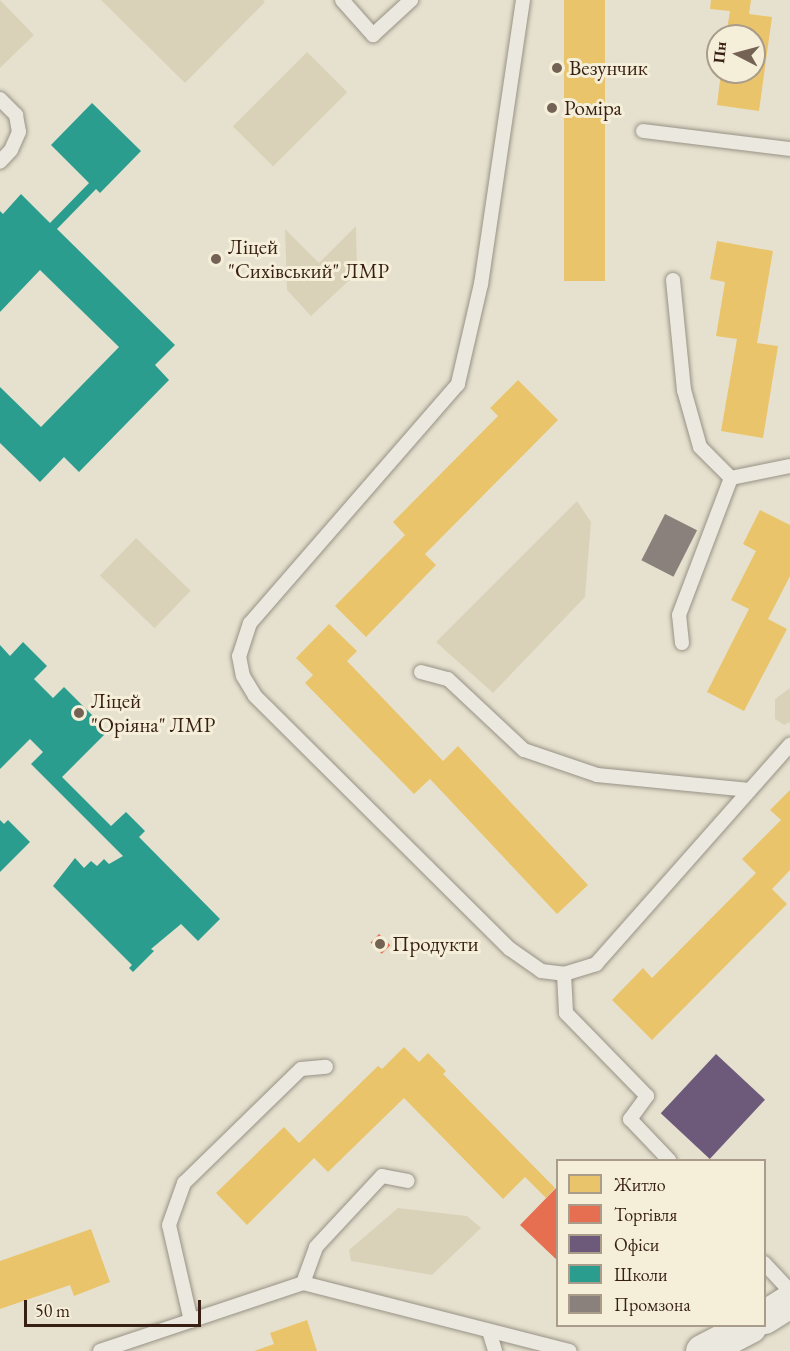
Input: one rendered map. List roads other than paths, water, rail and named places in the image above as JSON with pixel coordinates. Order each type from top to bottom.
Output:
[{"type":"street","points":[[766,1316],[790,1301]]},
{"type":"street","points":[[702,1351],[748,1327]]},
{"type":"lane","points":[[342,0],[373,35],[411,0]]},
{"type":"lane","points":[[523,0],[481,284],[458,384],[250,622],[239,656],[252,692],[510,949],[541,971],[564,974],[596,964],[790,746]]},
{"type":"lane","points":[[0,99],[16,115],[19,132],[11,150],[0,162]]},
{"type":"lane","points":[[643,131],[790,149]]},
{"type":"lane","points":[[673,280],[684,390],[700,447],[731,478]]},
{"type":"lane","points":[[731,478],[790,466]]},
{"type":"lane","points":[[682,643],[679,615],[731,478]]},
{"type":"lane","points":[[421,672],[448,679],[524,750],[597,776],[749,790]]},
{"type":"lane","points":[[564,974],[566,1013],[647,1096],[630,1119],[667,1159]]},
{"type":"lane","points":[[191,1321],[169,1226],[184,1183],[301,1069],[326,1067]]},
{"type":"lane","points":[[303,1283],[316,1247],[382,1176],[408,1180]]},
{"type":"lane","points":[[766,1264],[790,1291]]},
{"type":"lane","points":[[100,1351],[303,1283],[569,1351]]},
{"type":"lane","points":[[489,1331],[495,1351]]},
{"type":"place","name":"Везунчик","points":[[557,68]]},
{"type":"place","name":"Роміра","points":[[552,108]]},
{"type":"place","name":"Ліцей \"Сихівський\" ЛМР","points":[[216,259]]},
{"type":"place","name":"Ліцей \"Оріяна\" ЛМР","points":[[79,713]]},
{"type":"place","name":"Продукти","points":[[380,944]]}]
